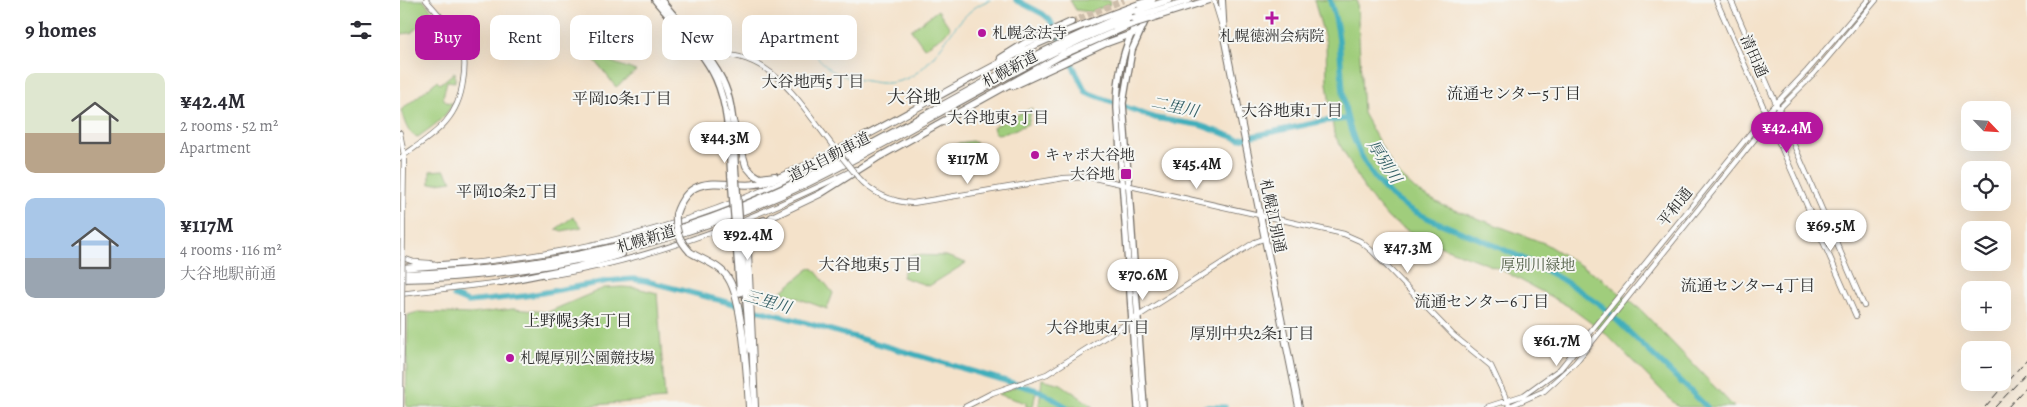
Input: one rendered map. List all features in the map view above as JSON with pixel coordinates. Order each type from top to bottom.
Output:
[{"type":"highway","name":"札幌新道","points":[[855,142],[1056,32],[1138,8],[1152,0]]},
{"type":"highway","name":"道央自動車道","points":[[400,274],[476,270],[579,255],[655,236],[725,213],[837,162],[1041,55],[1138,8],[1169,0]]},
{"type":"highway","name":"道央自動車道","points":[[1079,37],[1189,0]]},
{"type":"highway","name":"札幌新道","points":[[877,158],[1131,21],[1208,0]]},
{"type":"highway","name":"札幌江別通","points":[[1221,0],[1222,26],[1299,407]]},
{"type":"highway","points":[[1056,32],[1071,22]]},
{"type":"highway","points":[[1065,56],[1073,58],[1140,31]]},
{"type":"highway","name":"道央自動車道","points":[[400,279],[456,277],[578,261],[656,242],[728,218],[808,183],[1041,55]]},
{"type":"highway","points":[[731,114],[744,161],[752,173],[760,178],[768,178],[791,172]]},
{"type":"highway","points":[[755,407],[745,325],[732,286],[724,274],[690,252],[683,245],[677,232],[676,214],[685,196],[697,186],[716,183],[754,187],[855,142]]},
{"type":"highway","points":[[738,230],[772,217],[820,194],[877,158]]},
{"type":"highway","points":[[749,407],[744,297],[749,247],[757,231],[772,217]]},
{"type":"highway","points":[[501,282],[594,263],[656,242]]},
{"type":"highway","points":[[400,268],[468,263]]},
{"type":"main road","points":[[655,0],[668,15]]},
{"type":"main road","points":[[661,0],[673,15]]},
{"type":"main road","points":[[1138,407],[1142,402],[1138,316],[1124,111],[1119,104],[1132,50],[1152,0]]},
{"type":"main road","points":[[1142,402],[1132,320],[1122,183],[1119,104],[1120,71],[1131,34],[1152,0]]},
{"type":"main road","points":[[706,60],[723,99],[733,177],[744,297]]},
{"type":"main road","points":[[707,60],[724,83],[731,114],[733,177]]},
{"type":"street","points":[[402,156],[450,119],[458,104],[462,87],[465,67],[461,46],[426,0]]},
{"type":"street","name":"清田通","points":[[1716,0],[1856,316]]},
{"type":"street","name":"清田通","points":[[1731,0],[1864,306]]},
{"type":"street","name":"平和通","points":[[1487,407],[1508,401],[1533,390],[1560,369],[1766,114],[1807,71],[1868,0]]},
{"type":"street","name":"平和通","points":[[1510,407],[1535,396],[1555,383],[1575,363],[1778,110],[1812,76],[1876,0]]},
{"type":"street","points":[[732,56],[740,56],[767,68],[793,95],[858,177],[880,195],[897,201],[913,203],[1079,177],[1122,183],[1344,234],[1366,245],[1453,335],[1491,366],[1510,407]]},
{"type":"street","points":[[400,133],[403,218],[401,407]]},
{"type":"street","name":"札幌新道","points":[[400,257],[414,262],[468,263],[568,250],[682,221],[724,207],[782,182],[840,152],[855,142]]},
{"type":"street","points":[[1787,157],[1797,154]]},
{"type":"street","name":"札幌新道","points":[[401,296],[571,273],[602,266],[697,236],[802,194],[877,158]]},
{"type":"street","points":[[965,407],[992,393],[1048,374],[1255,242],[1266,238]]},
{"type":"green space","points":[[400,0],[423,0],[434,13],[432,15],[415,15],[415,30],[411,33],[400,34]]},
{"type":"green space","points":[[1070,0],[1107,0],[1110,2],[1109,5],[1090,12],[1076,10]]},
{"type":"green space","name":"厚別川緑地","points":[[1314,0],[1357,0],[1363,113],[1395,171],[1417,191],[1442,205],[1544,243],[1601,278],[1641,310],[1734,407],[1678,407],[1606,334],[1568,306],[1500,269],[1426,241],[1389,219],[1366,192],[1334,134],[1327,83],[1326,43]]},
{"type":"green space","points":[[938,10],[950,28],[943,36],[924,48],[911,30]]},
{"type":"green space","points":[[595,60],[606,60],[636,71],[616,87]]},
{"type":"green space","points":[[455,72],[455,82],[447,81],[443,97],[446,102],[452,103],[450,108],[433,126],[418,137],[414,136],[406,126],[401,110],[437,81],[440,84]]},
{"type":"green space","points":[[1032,108],[1028,124],[1006,133],[996,134],[993,127]]},
{"type":"green space","points":[[972,141],[976,143],[970,151],[938,157],[938,154],[959,143]]},
{"type":"green space","points":[[444,170],[452,181],[430,184],[430,171]]},
{"type":"green space","points":[[573,217],[582,227],[562,231],[556,229]]},
{"type":"green space","points":[[910,255],[946,256],[966,263],[929,286],[902,277]]},
{"type":"green space","points":[[810,268],[814,269],[833,293],[827,309],[781,292]]},
{"type":"green space","points":[[604,288],[637,288],[657,293],[665,399],[571,407],[408,407],[406,405],[408,315],[418,312],[471,314],[513,309],[548,312]]},
{"type":"green space","points":[[1042,379],[1061,384],[1094,407],[1039,406]]},
{"type":"green space","points":[[1018,386],[1036,391],[1033,407],[1026,407],[1026,403],[997,394]]},
{"type":"waterway","name":"二里川","points":[[820,60],[831,70],[867,81],[891,83],[909,77],[924,66],[937,52],[960,21],[974,8],[990,0]]},
{"type":"waterway","name":"二里川","points":[[1016,0],[1043,14],[1050,20],[1086,92],[1155,118],[1199,125],[1239,139],[1324,121],[1347,119]]},
{"type":"waterway","name":"厚別川","points":[[1330,0],[1340,45],[1343,95],[1347,119],[1362,158],[1376,179],[1391,195],[1408,208],[1427,218],[1524,259],[1589,297],[1602,306],[1707,407]]},
{"type":"waterway","name":"三里川","points":[[454,296],[468,302],[525,296],[608,281],[633,279],[646,281],[796,320],[1040,391],[1067,407]]},
{"type":"waterway","name":"三里川","points":[[1205,407],[1225,407]]},
{"type":"tunnel","points":[[1071,22],[1124,0]]},
{"type":"railway","points":[[1985,407],[2027,359]]},
{"type":"railway","points":[[1995,407],[2027,373]]},
{"type":"railway","points":[[2008,407],[2027,386]]},
{"type":"place","name":"札幌徳洲会病院","points":[[1272,18]]},
{"type":"place","name":"札幌念法寺","points":[[982,33]]},
{"type":"place","name":"キャポ大谷地","points":[[1035,155]]},
{"type":"place","name":"大谷地","points":[[1126,174]]},
{"type":"place","name":"札幌厚別公園競技場","points":[[510,358]]},
{"type":"district","name":"大谷地西5丁目","points":[[813,81]]},
{"type":"district","name":"流通センター5丁目","points":[[1514,93]]},
{"type":"district","name":"大谷地","points":[[914,97]]},
{"type":"district","name":"平岡10条1丁目","points":[[622,98]]},
{"type":"district","name":"大谷地東1丁目","points":[[1292,110]]},
{"type":"district","name":"大谷地東3丁目","points":[[998,117]]},
{"type":"district","name":"平岡10条2丁目","points":[[507,191]]},
{"type":"district","name":"大谷地東5丁目","points":[[870,264]]},
{"type":"district","name":"流通センター4丁目","points":[[1748,285]]},
{"type":"district","name":"流通センター6丁目","points":[[1482,301]]},
{"type":"district","name":"上野幌3条1丁目","points":[[578,320]]},
{"type":"district","name":"大谷地東4丁目","points":[[1098,327]]},
{"type":"district","name":"厚別中央2条1丁目","points":[[1252,333]]}]
